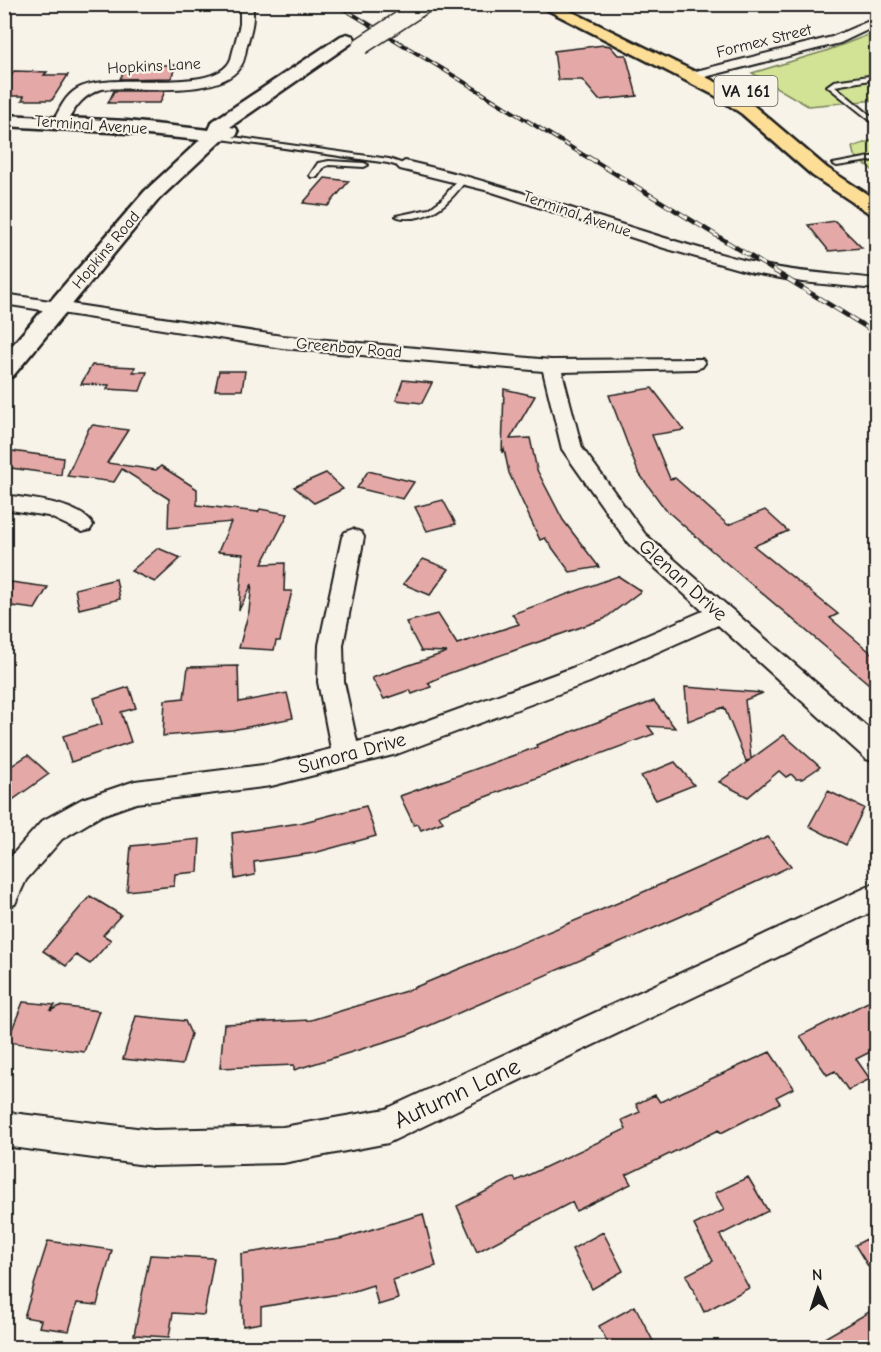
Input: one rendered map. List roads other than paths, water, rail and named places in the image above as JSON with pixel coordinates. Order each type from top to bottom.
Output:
[{"type":"main road","name":"Hopkins Road","points":[[4,371],[152,195],[215,136],[239,129],[404,4]]},
{"type":"main road","name":"Hopkins Road","points":[[354,43],[424,4]]},
{"type":"main road","name":"VA 161","points":[[543,4],[693,76],[747,110],[820,172],[876,209]]},
{"type":"main road","name":"VA 161","points":[[572,4],[712,71],[762,102],[837,164],[876,189]]},
{"type":"main road","name":"Terminal Avenue","points":[[4,120],[60,122],[215,136]]},
{"type":"street","name":"Hopkins Lane","points":[[60,122],[74,98],[87,89],[115,84],[195,82],[228,72],[236,64],[249,16],[246,4]]},
{"type":"street","name":"Formex Street","points":[[693,76],[836,40],[876,22]]},
{"type":"street","name":"Terminal Avenue","points":[[405,166],[508,190],[670,245],[760,270],[876,285]]},
{"type":"street","name":"Greenbay Road","points":[[4,299],[282,342],[551,366],[695,363]]},
{"type":"street","name":"Glenan Drive","points":[[551,366],[572,449],[637,539],[876,751]]},
{"type":"street","points":[[4,502],[54,510],[82,525]]},
{"type":"street","points":[[346,757],[331,682],[331,645],[353,537]]},
{"type":"street","name":"Sunora Drive","points":[[4,895],[16,871],[52,830],[92,807],[135,792],[271,775],[397,743],[581,675],[720,614]]},
{"type":"street","name":"Autumn Lane","points":[[4,1130],[153,1148],[283,1145],[388,1126],[876,896]]},
{"type":"lane","points":[[876,77],[834,83],[831,86],[876,123]]},
{"type":"lane","name":"Terminal Avenue","points":[[215,136],[389,161],[405,166]]},
{"type":"lane","points":[[837,164],[876,158]]},
{"type":"lane","points":[[314,175],[321,165],[329,164],[405,166]]},
{"type":"lane","points":[[400,216],[428,214],[440,207],[464,178]]},
{"type":"railway","points":[[336,4],[590,159]]},
{"type":"railway","points":[[588,157],[876,333]]}]
